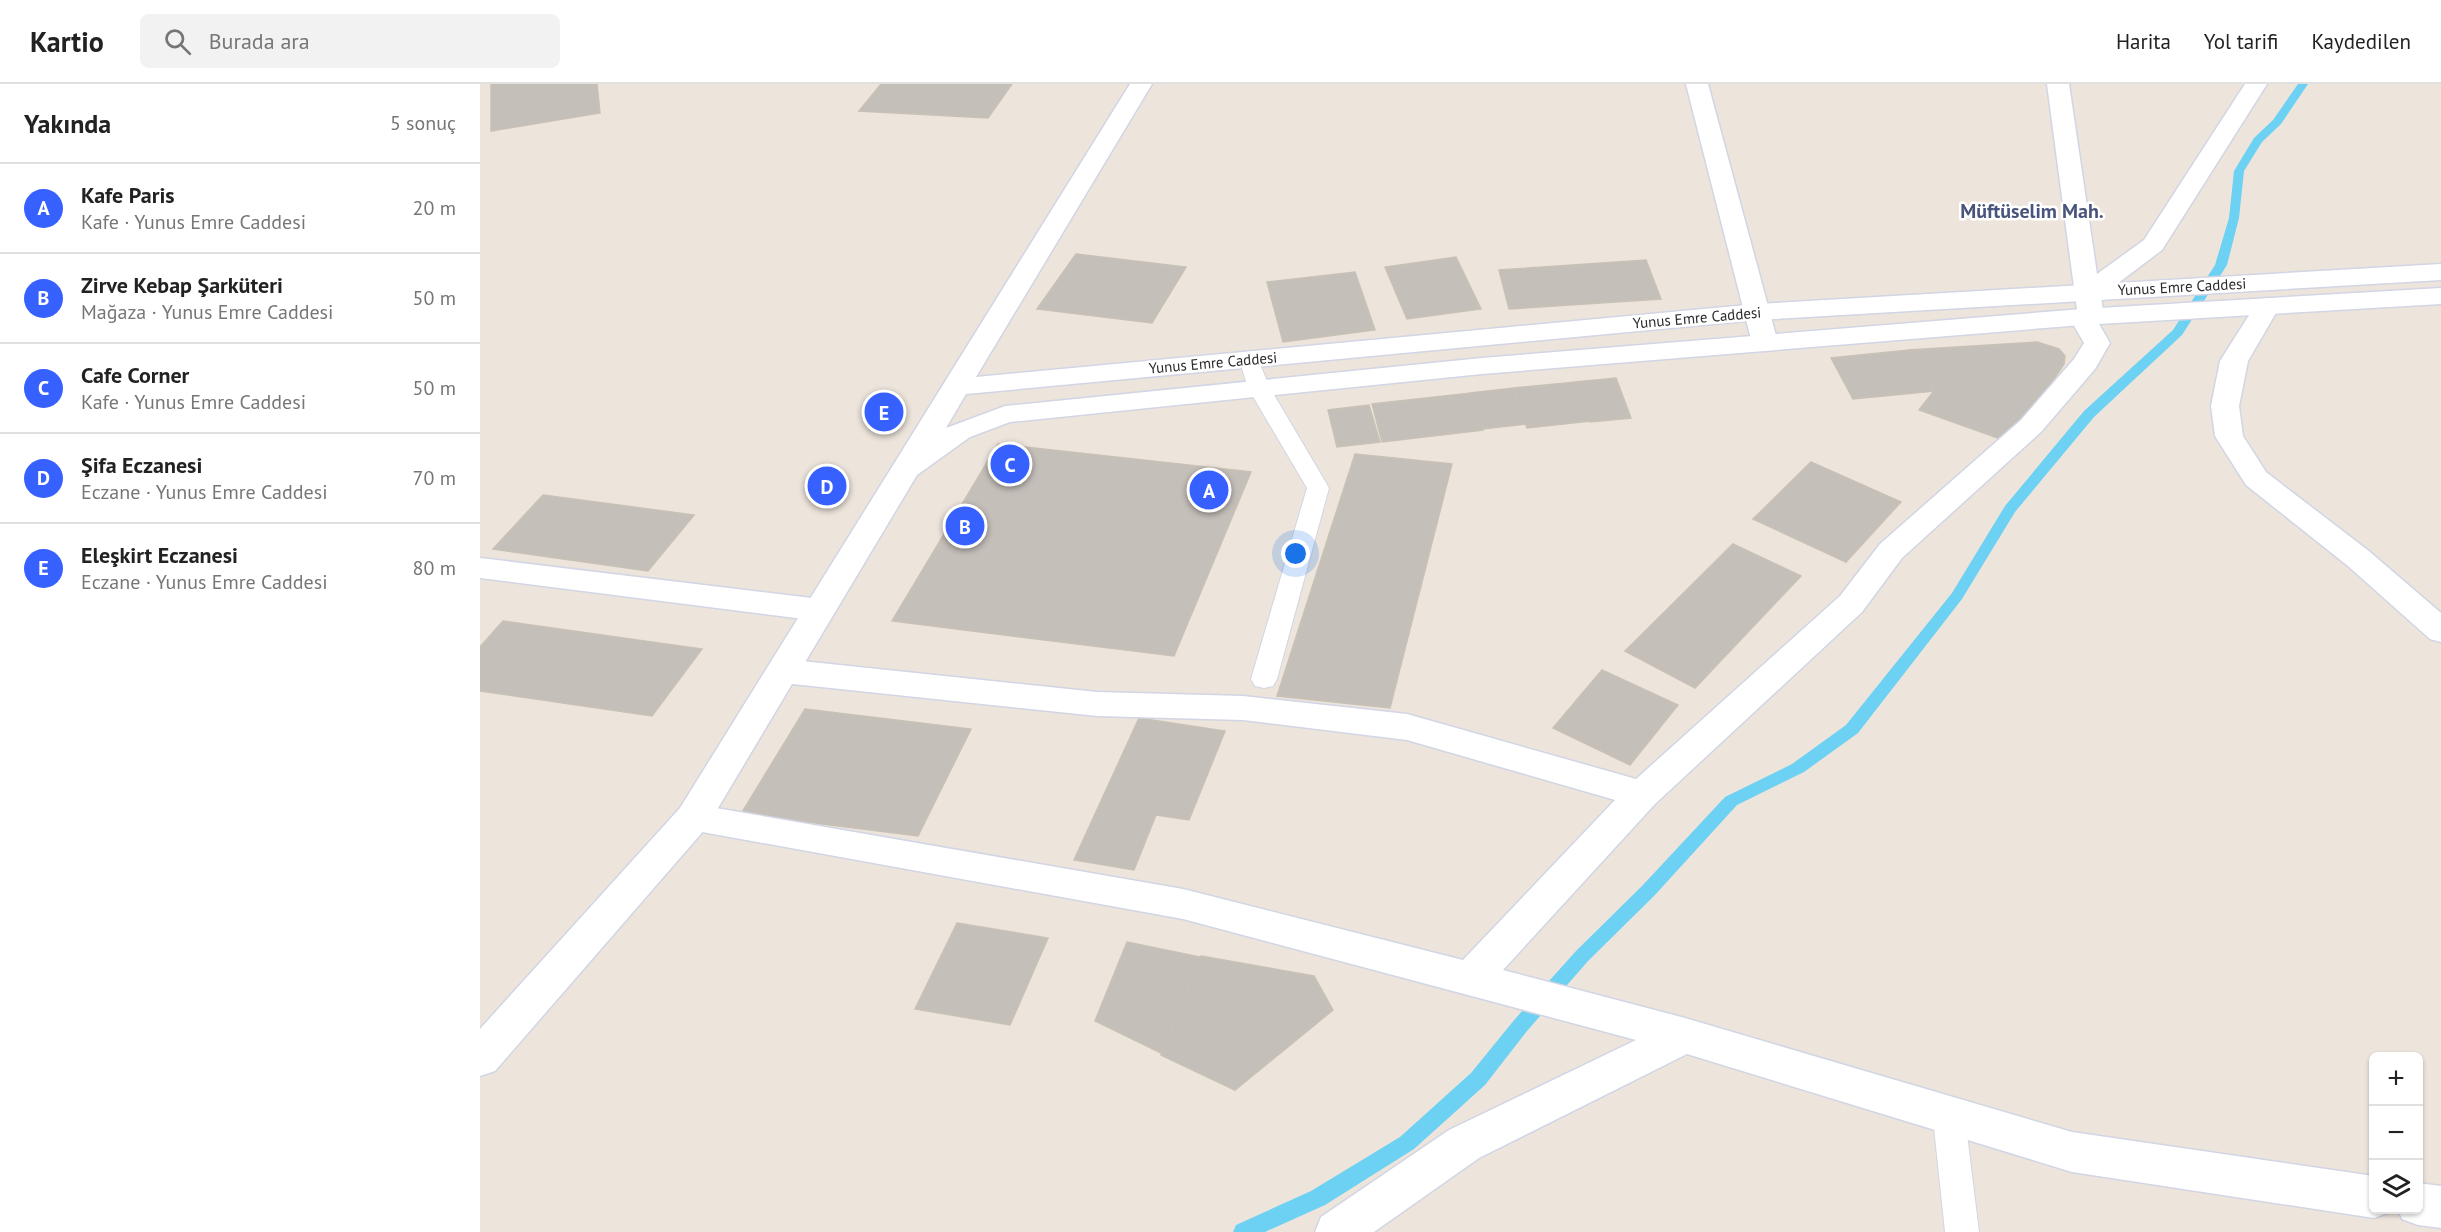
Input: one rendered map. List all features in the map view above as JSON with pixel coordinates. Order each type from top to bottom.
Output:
[{"type":"street","points":[[480,1058],[693,818],[1141,84]]},
{"type":"street","points":[[1696,84],[1765,343]]},
{"type":"street","points":[[1489,984],[1642,794],[1851,604],[1891,551],[2031,426],[2085,363],[2097,343],[2095,307],[2058,84]]},
{"type":"street","points":[[2095,307],[2153,245],[2256,84]]},
{"type":"street","name":"Yunus Emre Caddesi","points":[[905,470],[960,431],[1005,414],[1482,366],[1765,343],[2095,307],[2227,285],[2441,272]]},
{"type":"street","points":[[2363,277],[2382,300]]},
{"type":"street","points":[[2095,307],[2254,307],[2441,296]]},
{"type":"street","name":"Yunus Emre Caddesi","points":[[956,387],[1757,312],[2095,307]]},
{"type":"street","points":[[2254,307],[2234,361],[2225,406],[2229,436],[2256,478],[2359,559],[2441,631]]},
{"type":"street","points":[[1474,339],[1482,366]]},
{"type":"street","points":[[480,568],[820,610]]},
{"type":"street","points":[[783,671],[1097,704],[1243,708],[1407,727],[1642,794]]},
{"type":"street","points":[[693,818],[1183,904],[1685,1036],[1949,1118],[2072,1152],[2369,1196]]},
{"type":"street","points":[[1337,1232],[1464,1144],[1685,1036]]},
{"type":"street","points":[[2423,1205],[2441,1208]]},
{"type":"lane","points":[[1249,359],[1259,388],[1318,488],[1264,679]]},
{"type":"lane","points":[[1949,1118],[1962,1232]]},
{"type":"building","points":[[491,84],[597,84],[600,113],[491,131]]},
{"type":"building","points":[[881,84],[1012,84],[988,118],[859,111]]},
{"type":"building","points":[[1076,254],[1186,267],[1152,323],[1037,309]]},
{"type":"building","points":[[1456,257],[1481,309],[1407,319],[1385,267]]},
{"type":"building","points":[[1646,260],[1661,299],[1509,309],[1499,270]]},
{"type":"building","points":[[1355,272],[1375,330],[1283,342],[1267,282]]},
{"type":"building","points":[[2037,342],[2059,349],[2065,356],[2064,364],[2012,443],[1919,410],[1934,391],[1909,350]]},
{"type":"building","points":[[1909,350],[1934,391],[1853,399],[1831,358]]},
{"type":"building","points":[[1616,378],[1631,418],[1590,422],[1576,382]]},
{"type":"building","points":[[1576,382],[1590,421],[1527,428],[1514,388]]},
{"type":"building","points":[[1514,388],[1527,424],[1483,429],[1471,393]]},
{"type":"building","points":[[1471,393],[1483,430],[1382,442],[1372,404]]},
{"type":"building","points":[[1369,405],[1380,442],[1337,447],[1328,410]]},
{"type":"building","points":[[998,444],[1251,472],[1174,656],[892,621]]},
{"type":"building","points":[[1355,454],[1452,464],[1390,708],[1277,696]]},
{"type":"building","points":[[1811,462],[1901,502],[1846,562],[1753,519]]},
{"type":"building","points":[[543,495],[694,515],[648,571],[493,549]]},
{"type":"building","points":[[1733,544],[1801,576],[1695,688],[1625,651]]},
{"type":"building","points":[[503,621],[702,649],[652,716],[480,691],[480,647]]},
{"type":"building","points":[[1602,670],[1678,705],[1630,765],[1553,728]]},
{"type":"building","points":[[805,709],[971,729],[918,836],[741,814]]},
{"type":"building","points":[[1139,718],[1225,731],[1189,820],[1156,815],[1134,870],[1074,860]]},
{"type":"building","points":[[957,923],[1048,938],[1010,1025],[915,1009]]},
{"type":"building","points":[[1127,942],[1200,957],[1163,1054],[1095,1021]]},
{"type":"building","points":[[1201,956],[1314,976],[1333,1010],[1235,1090],[1161,1055]]},
{"type":"waterway","points":[[1243,1232],[1318,1198],[1407,1143],[1478,1079],[1521,1025],[1582,956],[1648,891],[1731,801],[1798,768],[1852,729],[1957,596],[2010,509],[2089,414],[2178,332],[2221,265],[2234,218],[2239,171],[2258,140],[2277,122],[2303,84]]},
{"type":"place","name":"Eleşkirt Eczanesi","points":[[884,412]]},
{"type":"place","name":"Cafe Corner","points":[[1010,464]]},
{"type":"place","name":"Şifa Eczanesi","points":[[827,486]]},
{"type":"place","name":"Kafe Paris","points":[[1209,490]]},
{"type":"place","name":"Zirve Kebap Şarküteri","points":[[965,526]]},
{"type":"district","name":"Müftüselim Mah.","points":[[2032,211]]}]
